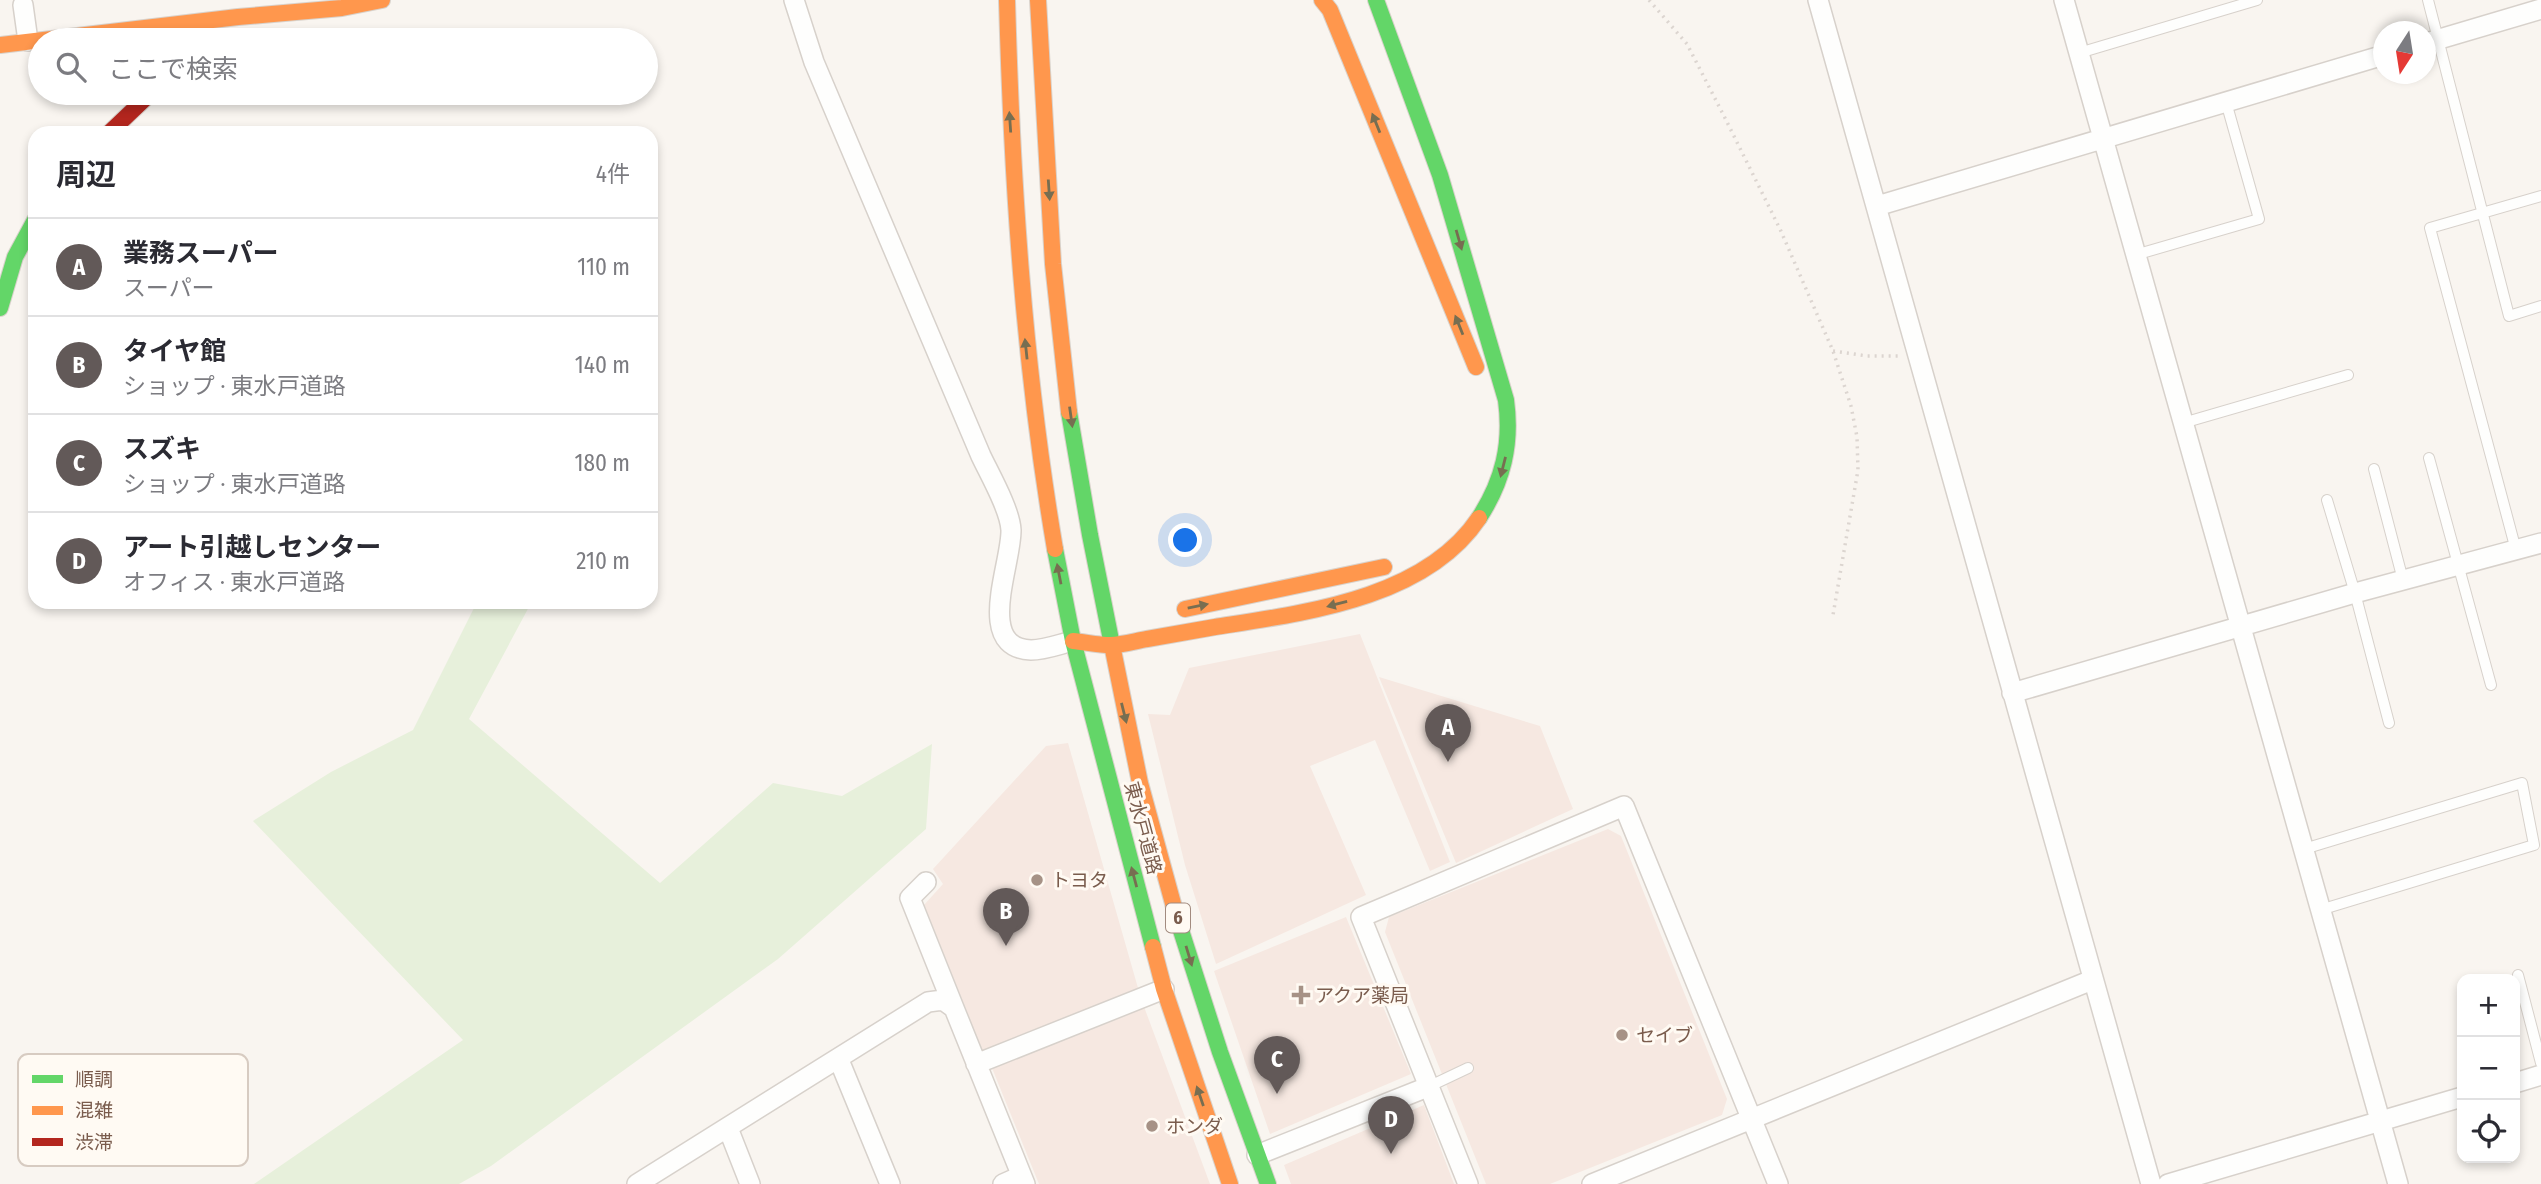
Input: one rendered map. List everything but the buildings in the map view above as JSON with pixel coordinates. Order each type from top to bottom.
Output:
[{"type":"main road","points":[[224,28],[257,0]]},
{"type":"main road","points":[[142,28],[342,8],[382,0]]},
{"type":"main road","name":"東水戸道路","points":[[1007,0],[1009,115],[1026,352],[1058,570],[1073,641],[1164,989],[1230,1184]]},
{"type":"main road","name":"東水戸道路","points":[[1038,0],[1061,351],[1093,564],[1112,621],[1112,646],[1121,700],[1151,826],[1195,977],[1268,1184]]},
{"type":"main road","points":[[1073,641],[1112,646],[1341,604],[1390,587],[1414,576],[1450,552],[1479,521],[1499,485],[1510,421],[1506,400],[1440,174],[1376,0]]},
{"type":"main road","points":[[1327,3],[1480,376]]},
{"type":"main road","points":[[0,45],[28,41]]},
{"type":"main road","points":[[116,126],[138,105]]},
{"type":"main road","points":[[0,308],[15,257],[28,233]]},
{"type":"main road","points":[[1166,613],[1340,579],[1403,560]]},
{"type":"main road","points":[[1073,641],[1112,621]]},
{"type":"street","points":[[794,0],[814,62],[998,491],[1011,529],[999,629],[1005,638],[1020,648],[1033,650],[1073,641]]},
{"type":"street","points":[[1818,0],[2151,1184]]},
{"type":"street","points":[[2064,0],[2398,1184]]},
{"type":"street","points":[[23,5],[28,41]]},
{"type":"street","points":[[2436,40],[2541,9]]},
{"type":"street","points":[[1877,206],[2373,58]]},
{"type":"street","points":[[2012,693],[2541,542]]},
{"type":"street","points":[[1468,1184],[1361,917],[1624,806],[1778,1184]]},
{"type":"street","points":[[926,882],[910,898],[976,1064],[1016,1181]]},
{"type":"street","points":[[1592,1184],[2092,980]]},
{"type":"street","points":[[976,1064],[1164,989]]},
{"type":"street","points":[[644,1182],[928,1002],[943,1000],[954,1009]]},
{"type":"street","points":[[839,1060],[891,1184]]},
{"type":"street","points":[[2520,1081],[2541,1075]]},
{"type":"street","points":[[1257,1155],[1430,1086]]},
{"type":"street","points":[[2168,1184],[2457,1098]]},
{"type":"street","points":[[728,1128],[750,1184]]},
{"type":"lane","points":[[2079,53],[2258,0]]},
{"type":"lane","points":[[2428,0],[2430,21]]},
{"type":"lane","points":[[2436,55],[2509,316],[2541,306]]},
{"type":"lane","points":[[2135,255],[2259,219],[2226,102]]},
{"type":"lane","points":[[2516,550],[2430,228],[2541,196]]},
{"type":"lane","points":[[2182,423],[2348,375]]},
{"type":"lane","points":[[2429,458],[2491,685]]},
{"type":"lane","points":[[2374,469],[2403,580]]},
{"type":"lane","points":[[2326,500],[2355,593],[2389,723]]},
{"type":"lane","points":[[2304,849],[2522,783],[2535,845],[2320,910]]},
{"type":"lane","points":[[2520,983],[2541,1063]]},
{"type":"lane","points":[[1430,1086],[1468,1068]]},
{"type":"path","points":[[1649,0],[1687,44],[1780,229],[1833,351],[1851,406],[1857,437],[1858,470],[1833,614]]},
{"type":"path","points":[[1833,351],[1867,356],[1916,355]]},
{"type":"shaded area","points":[[1360,634],[1450,862],[1430,871],[1375,740],[1310,766],[1366,895],[1216,964],[1185,865],[1148,714],[1170,715],[1189,668]]},
{"type":"shaded area","points":[[1379,677],[1540,726],[1573,809],[1456,863]]},
{"type":"shaded area","points":[[1068,743],[1138,988],[983,1052],[924,905],[943,884],[933,869],[1046,746]]},
{"type":"shaded area","points":[[1608,829],[1621,836],[1727,1099],[1722,1115],[1550,1184],[1486,1184],[1385,932],[1389,917]]},
{"type":"shaded area","points":[[1346,917],[1411,1074],[1270,1134],[1214,971]]},
{"type":"shaded area","points":[[1143,1004],[1210,1184],[1039,1184],[990,1063]]},
{"type":"shaded area","points":[[1424,1105],[1454,1184],[1291,1184],[1284,1165]]},
{"type":"green space","points":[[474,609],[528,609],[469,719],[660,883],[773,783],[842,796],[932,744],[926,829],[778,959],[491,1166],[459,1184],[254,1184],[463,1040],[253,821],[331,772],[413,730]]},
{"type":"traffic: fast","points":[[1376,0],[1440,175],[1506,400],[1508,432],[1504,462],[1494,490],[1479,518]]},
{"type":"traffic: fast","points":[[0,308],[15,257],[28,233]]},
{"type":"traffic: fast","points":[[1069,412],[1112,645]]},
{"type":"traffic: fast","points":[[1055,549],[1073,641]]},
{"type":"traffic: fast","points":[[1073,641],[1153,947]]},
{"type":"traffic: fast","points":[[1177,918],[1220,1052],[1268,1184]]},
{"type":"traffic: slow","points":[[144,28],[342,8],[382,0]]},
{"type":"traffic: slow","points":[[1007,0],[1021,275],[1035,412],[1055,549]]},
{"type":"traffic: slow","points":[[1038,0],[1053,264],[1069,412]]},
{"type":"traffic: slow","points":[[1322,0],[1330,10],[1476,367]]},
{"type":"traffic: slow","points":[[0,45],[28,42]]},
{"type":"traffic: slow","points":[[1073,641],[1120,644],[1323,608],[1360,598],[1427,567],[1456,545],[1479,518]]},
{"type":"traffic: slow","points":[[1185,609],[1384,567]]},
{"type":"traffic: slow","points":[[1112,645],[1140,783],[1177,918]]},
{"type":"traffic: slow","points":[[1153,947],[1164,989],[1230,1184]]},
{"type":"traffic: jam","points":[[116,126],[138,105]]},
{"type":"place","name":"業務スーパー","points":[[1448,762]]},
{"type":"place","name":"トヨタ","points":[[1037,880]]},
{"type":"place","name":"タイヤ館","points":[[1006,946]]},
{"type":"place","name":"アクア薬局","points":[[1301,995]]},
{"type":"place","name":"セイブ","points":[[1622,1035]]},
{"type":"place","name":"スズキ","points":[[1277,1094]]},
{"type":"place","name":"ホンダ","points":[[1152,1126]]},
{"type":"place","name":"アート引越しセンター","points":[[1391,1154]]}]
